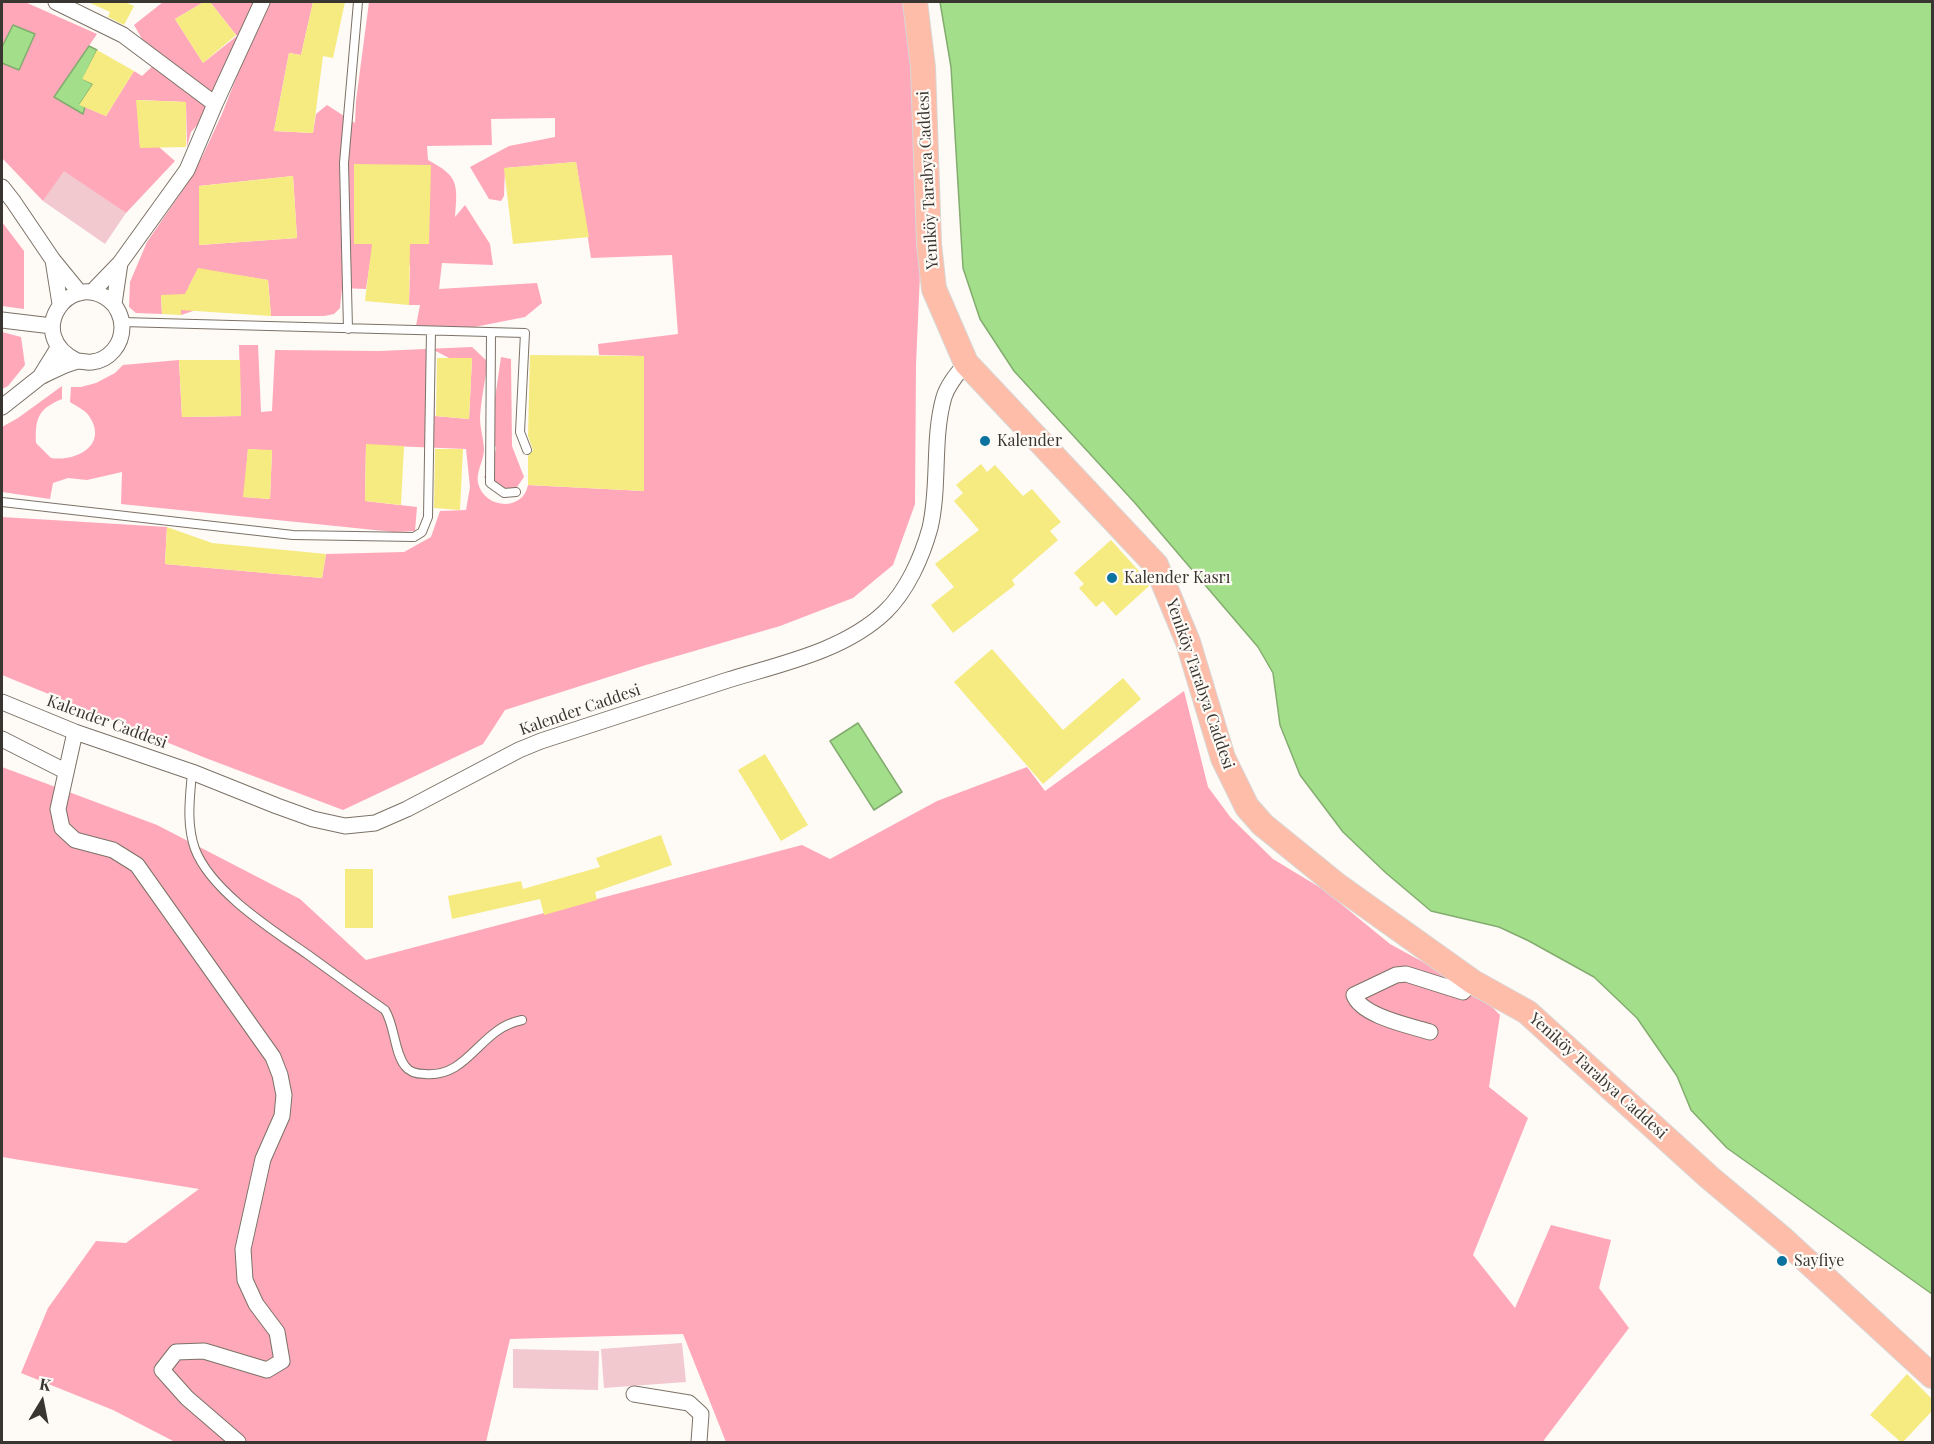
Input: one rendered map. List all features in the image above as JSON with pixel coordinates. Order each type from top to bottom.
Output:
[{"type":"main road","name":"Yeniköy Tarabya Caddesi","points":[[915,2],[923,67],[929,244],[934,288],[966,363],[1156,565],[1188,642],[1223,758],[1247,807],[1263,825],[1337,885],[1473,982],[1527,1012],[1710,1178],[1783,1239],[1932,1376]]},
{"type":"street","points":[[56,2],[123,35],[215,104]]},
{"type":"street","points":[[2,187],[53,260],[86,292],[100,294],[114,304],[122,322],[122,334],[111,354],[89,363],[67,356],[58,348],[53,337],[54,314],[60,304],[69,297],[86,292],[120,263],[188,170],[215,104],[262,2]]},
{"type":"street","points":[[53,260],[60,304]]},
{"type":"street","points":[[114,304],[120,263]]},
{"type":"street","points":[[2,320],[52,326]]},
{"type":"street","points":[[40,377],[58,348]]},
{"type":"street","points":[[2,408],[40,377],[77,361]]},
{"type":"street","name":"Kalender Caddesi","points":[[2,702],[75,732],[192,772],[313,819],[345,826],[375,823],[407,809],[519,750],[818,651],[864,628],[886,612],[904,588],[918,562],[929,529],[935,499],[940,417],[945,395],[954,378],[966,363]]},
{"type":"street","points":[[75,732],[58,809],[62,828],[75,840],[113,850],[137,865],[273,1057],[280,1075],[284,1095],[282,1116],[263,1159],[243,1250],[245,1280],[256,1304],[278,1332],[282,1361],[267,1370],[204,1351],[176,1352],[162,1370],[187,1398],[238,1443]]},
{"type":"street","points":[[2,739],[65,771]]},
{"type":"street","points":[[1430,1032],[1380,1016],[1360,1006],[1354,995],[1396,975],[1407,974],[1463,992],[1473,982]]},
{"type":"street","points":[[634,1394],[689,1403],[696,1408],[701,1414],[699,1443]]},
{"type":"lane","points":[[348,329],[344,163],[358,2]]},
{"type":"lane","points":[[122,322],[525,333],[520,432],[527,450]]},
{"type":"lane","points":[[2,501],[293,535],[414,537],[422,532],[428,517],[431,331]]},
{"type":"lane","points":[[491,333],[490,483],[504,493],[516,492]]},
{"type":"lane","points":[[192,772],[189,813],[191,831],[195,849],[204,864],[224,889],[246,910],[385,1010],[391,1020],[400,1056],[405,1066],[415,1073],[432,1075],[447,1072],[463,1063],[502,1027],[522,1020]]},
{"type":"shaded area","points":[[2,2],[25,2],[97,34],[54,97],[83,114],[85,107],[106,116],[134,71],[142,76],[156,63],[134,25],[163,2],[204,2],[175,19],[203,63],[237,36],[210,2],[254,2],[198,124],[191,132],[187,147],[186,102],[137,100],[140,147],[159,147],[175,161],[126,213],[64,171],[43,201],[2,158],[2,63],[19,70],[2,47]]},
{"type":"shaded area","points":[[266,2],[313,2],[301,55],[289,53],[274,131],[313,133],[316,114],[327,105],[355,123],[369,2],[909,2],[924,184],[916,364],[915,504],[893,565],[853,598],[780,626],[646,665],[505,710],[483,744],[343,810],[203,757],[2,675],[2,517],[167,527],[165,564],[322,578],[326,554],[404,552],[431,537],[440,511],[466,510],[470,487],[466,449],[366,445],[365,501],[417,507],[415,531],[394,532],[121,504],[122,472],[87,480],[68,478],[53,483],[50,499],[2,492],[2,427],[62,386],[62,399],[43,411],[37,421],[36,443],[51,458],[61,459],[79,454],[92,443],[95,435],[94,426],[83,410],[70,402],[71,387],[96,383],[115,373],[123,365],[179,360],[182,417],[241,416],[239,345],[258,345],[261,412],[272,411],[275,350],[430,349],[434,358],[435,416],[469,419],[472,358],[449,358],[431,349],[472,347],[488,362],[480,418],[484,451],[478,483],[488,498],[503,504],[512,503],[525,494],[528,485],[644,491],[644,356],[599,355],[598,344],[678,334],[672,255],[591,258],[576,162],[505,168],[504,196],[501,201],[489,199],[470,167],[509,146],[555,137],[555,118],[491,119],[492,145],[427,146],[428,160],[451,176],[454,182],[456,188],[455,217],[465,205],[490,244],[493,265],[442,263],[439,289],[537,283],[542,303],[525,317],[459,330],[415,331],[420,305],[409,305],[410,265],[370,263],[366,289],[342,288],[340,308],[334,314],[271,316],[268,280],[198,269],[189,286],[193,311],[181,315],[181,295],[161,295],[162,314],[136,313],[129,307],[130,282],[147,242],[187,184],[222,114]],"holes":[[[354,165],[429,244],[354,243]],[[293,176],[297,238],[199,245],[199,186]],[[248,449],[272,451],[270,499],[244,497]]]},
{"type":"shaded area","points":[[940,2],[1932,2],[1932,1294],[1727,1148],[1691,1110],[1677,1076],[1637,1018],[1594,977],[1499,927],[1431,911],[1343,832],[1300,775],[1280,725],[1273,673],[1258,647],[1135,503],[1014,371],[980,319],[963,268],[951,67]]},
{"type":"shaded area","points":[[13,25],[35,34],[19,70],[2,63],[2,47]]},
{"type":"shaded area","points":[[89,46],[97,50],[83,79],[93,84],[80,104],[85,107],[83,114],[54,97]]},
{"type":"shaded area","points":[[64,170],[126,213],[105,244],[43,201]]},
{"type":"shaded area","points":[[2,222],[24,251],[24,309],[2,306]]},
{"type":"shaded area","points":[[2,332],[21,337],[25,365],[8,386],[2,389]]},
{"type":"shaded area","points":[[501,357],[511,359],[512,446],[524,477],[512,494],[495,492],[484,477],[493,464],[496,448],[490,433]]},
{"type":"shaded area","points":[[1184,691],[1208,787],[1231,818],[1273,859],[1324,890],[1390,944],[1476,991],[1500,1015],[1489,1087],[1528,1118],[1473,1255],[1515,1308],[1551,1225],[1611,1240],[1599,1288],[1629,1328],[1544,1440],[1545,1442],[726,1442],[683,1334],[510,1339],[486,1442],[175,1442],[113,1410],[21,1373],[48,1308],[96,1241],[126,1243],[199,1189],[2,1157],[2,767],[157,825],[300,899],[366,960],[802,845],[830,859],[937,801],[1027,767],[1045,791]]},
{"type":"shaded area","points":[[858,723],[902,792],[874,810],[830,741]]},
{"type":"shaded area","points":[[682,1343],[686,1382],[604,1388],[601,1349]]},
{"type":"shaded area","points":[[513,1349],[599,1351],[598,1390],[513,1388]]},
{"type":"building","points":[[88,2],[125,2],[134,6],[124,25],[108,17],[110,12]]},
{"type":"building","points":[[204,2],[210,2],[236,35],[203,63],[175,19]]},
{"type":"building","points":[[313,2],[345,2],[333,58],[323,56],[313,133],[274,131],[289,53],[301,55]]},
{"type":"building","points":[[97,50],[134,71],[106,116],[79,105],[93,84],[82,79]]},
{"type":"building","points":[[136,100],[186,102],[186,147],[140,148]]},
{"type":"building","points":[[576,162],[589,237],[513,244],[504,168]]},
{"type":"building","points":[[354,164],[431,165],[429,244],[410,244],[409,305],[365,301],[372,244],[354,244]]},
{"type":"building","points":[[293,176],[297,238],[199,245],[199,186]]},
{"type":"building","points":[[198,268],[268,280],[271,316],[181,310],[181,315],[162,314],[161,295],[185,294]]},
{"type":"building","points":[[530,355],[644,356],[644,491],[528,485],[528,456],[533,450],[528,436]]},
{"type":"building","points":[[437,358],[472,358],[469,419],[436,416]]},
{"type":"building","points":[[179,360],[240,360],[241,416],[182,417]]},
{"type":"building","points":[[366,444],[404,446],[401,505],[365,501]]},
{"type":"building","points":[[248,449],[272,450],[270,499],[243,497]]},
{"type":"building","points":[[435,449],[463,449],[460,510],[434,508]]},
{"type":"building","points":[[981,464],[987,472],[995,465],[1023,496],[1032,489],[1061,522],[1050,531],[1058,540],[1012,580],[1015,585],[953,633],[931,605],[954,587],[935,564],[979,530],[954,501],[963,493],[956,485]]},
{"type":"building","points":[[167,527],[212,543],[326,554],[322,578],[165,564]]},
{"type":"building","name":"Kalender Kasrı","points":[[1111,540],[1146,579],[1149,586],[1116,616],[1103,601],[1096,607],[1079,588],[1084,584],[1074,573]]},
{"type":"building","points":[[992,649],[1063,730],[1123,678],[1141,699],[1043,784],[954,682]]},
{"type":"building","points":[[765,754],[808,825],[781,841],[738,770]]},
{"type":"building","points":[[661,835],[672,865],[595,892],[597,900],[544,915],[540,899],[452,919],[448,896],[521,881],[523,889],[600,867],[596,858]]},
{"type":"building","points":[[345,869],[373,869],[373,928],[345,928]]},
{"type":"building","points":[[1907,1374],[1932,1399],[1932,1411],[1902,1443],[1870,1415]]},
{"type":"place","name":"Kalender","points":[[985,441]]},
{"type":"place","name":"Kalender Kasrı","points":[[1112,578]]},
{"type":"place","name":"Sayfiye","points":[[1782,1261]]}]
